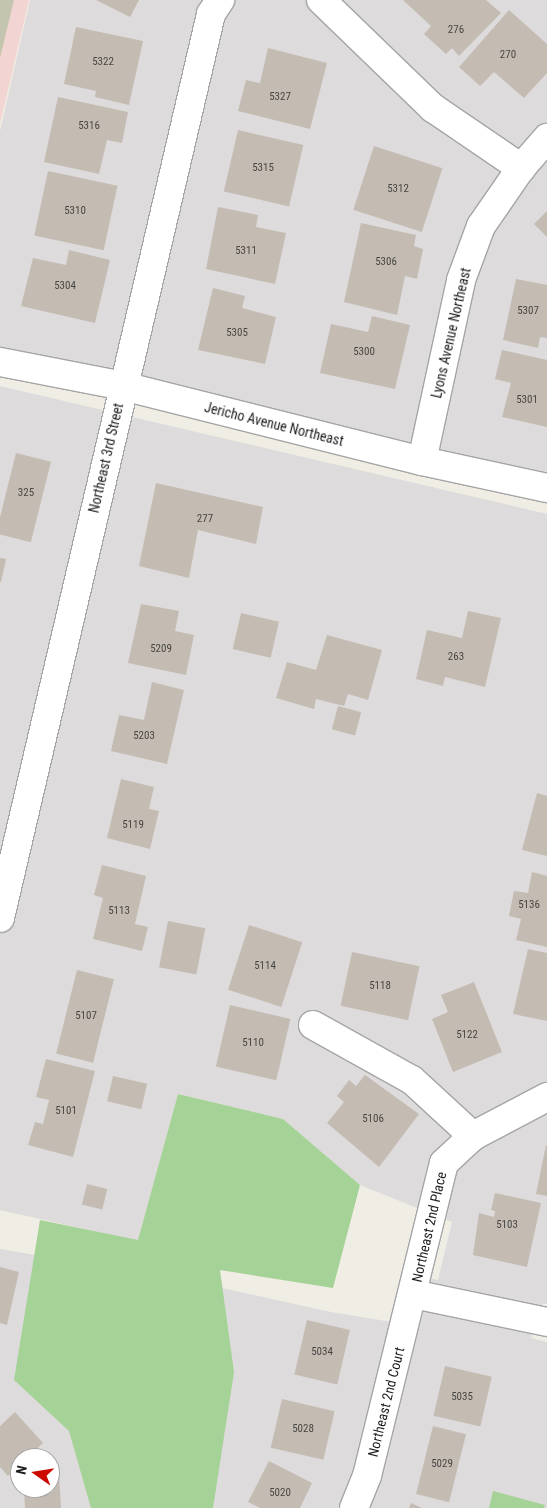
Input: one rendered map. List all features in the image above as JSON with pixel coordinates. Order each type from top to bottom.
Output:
[{"type":"street","name":"Northeast 3rd Street","points":[[0,918],[211,14],[220,0]]},
{"type":"street","points":[[321,0],[433,108],[521,168]]},
{"type":"street","name":"Lyons Avenue Northeast","points":[[422,461],[461,280],[481,226],[521,168],[547,138]]},
{"type":"street","name":"Jericho Avenue Northeast","points":[[0,362],[123,386],[422,461],[547,488]]},
{"type":"street","points":[[313,1025],[412,1080],[473,1136]]},
{"type":"street","name":"Northeast 2nd Place","points":[[413,1294],[444,1163],[473,1136],[547,1097]]},
{"type":"street","points":[[413,1294],[547,1322]]},
{"type":"street","name":"Northeast 2nd Court","points":[[354,1508],[367,1476],[413,1294]]},
{"type":"shaded area","points":[[0,0],[29,0],[0,124]]},
{"type":"shaded area","points":[[0,0],[14,0],[0,58]]},
{"type":"shaded area","points":[[30,0],[547,0],[547,484],[0,364],[0,131]]},
{"type":"shaded area","points":[[0,386],[547,514],[547,1304],[543,1304],[531,1338],[547,1342],[547,1508],[0,1508],[0,1249],[199,1283],[331,1312],[404,1324],[415,1275],[438,1280],[452,1222],[360,1185],[283,1119],[178,1094],[138,1241],[0,1210]]},
{"type":"green space","points":[[178,1094],[283,1119],[360,1185],[333,1288],[220,1270],[234,1372],[213,1508],[91,1508],[69,1431],[14,1380],[40,1220],[138,1240]]},
{"type":"green space","points":[[493,1491],[545,1505],[544,1508],[489,1508]]},
{"type":"building","points":[[96,0],[139,0],[130,17]]},
{"type":"building","points":[[403,0],[486,0],[501,13],[459,56],[452,48],[446,54],[424,34],[431,26]]},
{"type":"building","points":[[509,10],[547,44],[547,73],[524,98],[494,72],[480,86],[459,67]]},
{"type":"building","points":[[76,27],[143,41],[129,105],[95,97],[96,91],[64,84]]},
{"type":"building","points":[[268,48],[327,63],[310,129],[238,111],[246,80],[260,83]]},
{"type":"building","points":[[58,97],[128,112],[122,143],[107,140],[99,174],[44,162]]},
{"type":"building","points":[[238,130],[303,145],[289,206],[224,191]]},
{"type":"building","points":[[374,146],[442,168],[422,232],[353,210]]},
{"type":"building","points":[[48,171],[117,186],[104,250],[34,236]]},
{"type":"building","points":[[218,207],[258,215],[256,227],[286,233],[275,284],[206,269]]},
{"type":"building","points":[[547,211],[547,237],[534,224]]},
{"type":"building","points":[[361,223],[416,235],[414,246],[423,249],[417,279],[405,276],[397,315],[344,302]]},
{"type":"building","points":[[69,250],[110,260],[95,323],[21,306],[33,258],[66,265]]},
{"type":"building","points":[[516,279],[547,285],[547,338],[540,337],[538,348],[503,340]]},
{"type":"building","points":[[213,288],[245,296],[242,308],[276,317],[265,364],[198,350]]},
{"type":"building","points":[[372,316],[410,325],[395,389],[320,373],[331,324],[368,332]]},
{"type":"building","points":[[502,350],[547,360],[547,427],[502,417],[511,383],[495,379]]},
{"type":"building","points":[[16,453],[51,462],[31,542],[0,535],[0,517]]},
{"type":"building","points":[[156,483],[263,507],[256,544],[198,530],[189,578],[139,566]]},
{"type":"building","points":[[0,558],[6,559],[1,582],[0,582]]},
{"type":"building","points":[[141,604],[179,611],[175,631],[194,635],[186,675],[128,663]]},
{"type":"building","points":[[468,611],[501,618],[485,687],[445,677],[443,686],[416,679],[427,630],[462,638]]},
{"type":"building","points":[[241,613],[279,622],[271,658],[233,649]]},
{"type":"building","points":[[327,635],[382,650],[368,700],[348,694],[344,706],[316,699],[314,709],[276,698],[287,662],[316,670]]},
{"type":"building","points":[[152,682],[184,690],[167,764],[111,751],[119,715],[144,720]]},
{"type":"building","points":[[338,706],[361,712],[355,735],[332,729]]},
{"type":"building","points":[[121,779],[154,787],[149,809],[159,811],[150,849],[107,838]]},
{"type":"building","points":[[537,793],[547,796],[547,856],[522,850]]},
{"type":"building","points":[[102,865],[146,876],[135,924],[148,927],[142,951],[93,939],[103,898],[94,895]]},
{"type":"building","points":[[532,872],[547,876],[547,947],[516,940],[521,919],[509,916],[514,891],[528,893]]},
{"type":"building","points":[[168,921],[205,928],[196,974],[159,967]]},
{"type":"building","points":[[249,925],[302,942],[281,1007],[228,990]]},
{"type":"building","points":[[528,949],[547,953],[547,1021],[513,1014]]},
{"type":"building","points":[[352,952],[419,966],[408,1020],[341,1006]]},
{"type":"building","points":[[77,970],[114,979],[93,1063],[56,1053]]},
{"type":"building","points":[[474,982],[502,1052],[453,1072],[432,1019],[448,1012],[441,995]]},
{"type":"building","points":[[230,1005],[290,1019],[276,1080],[216,1066]]},
{"type":"building","points":[[46,1059],[95,1071],[73,1157],[28,1145],[35,1122],[43,1124],[49,1100],[36,1097]]},
{"type":"building","points":[[365,1075],[419,1114],[379,1167],[327,1123],[344,1102],[337,1096],[349,1080],[356,1086]]},
{"type":"building","points":[[113,1076],[147,1084],[141,1109],[107,1101]]},
{"type":"building","points":[[547,1146],[547,1196],[536,1194]]},
{"type":"building","points":[[87,1184],[107,1189],[102,1209],[82,1204]]},
{"type":"building","points":[[495,1193],[541,1203],[527,1267],[473,1255],[479,1213],[494,1217],[495,1211],[491,1210]]},
{"type":"building","points":[[0,1267],[19,1272],[7,1325],[0,1323]]},
{"type":"building","points":[[307,1320],[350,1330],[337,1384],[294,1375]]},
{"type":"building","points":[[445,1366],[492,1377],[480,1426],[434,1416]]},
{"type":"building","points":[[282,1399],[335,1411],[323,1460],[271,1448]]},
{"type":"building","points":[[15,1412],[43,1443],[38,1448],[10,1448],[10,1474],[8,1476],[0,1467],[0,1426]]},
{"type":"building","points":[[433,1426],[466,1434],[449,1502],[416,1494]]},
{"type":"building","points":[[269,1461],[312,1483],[300,1508],[260,1508],[248,1502]]},
{"type":"building","points":[[60,1490],[61,1508],[25,1508],[24,1498],[60,1498]]},
{"type":"building","points":[[411,1503],[422,1508],[409,1508]]}]
